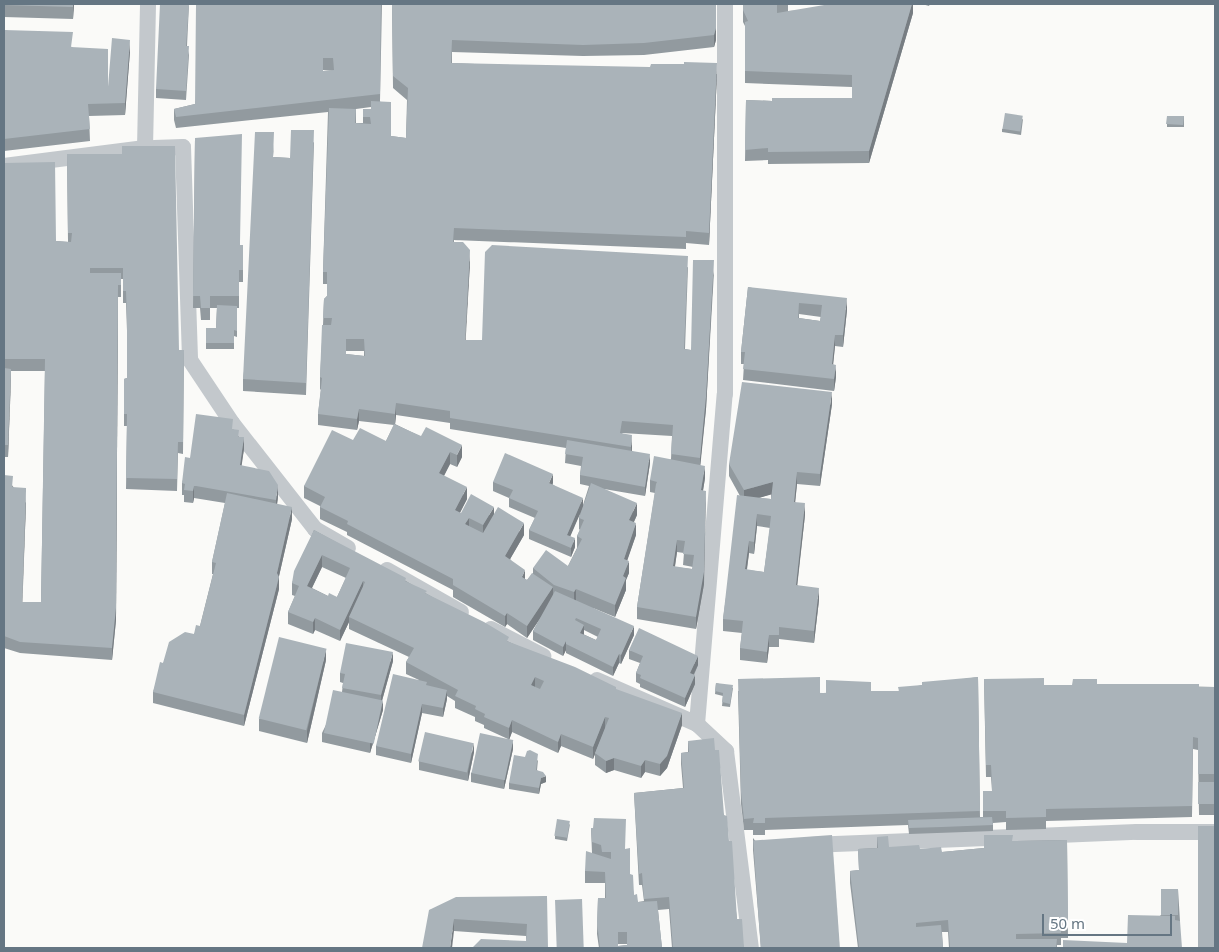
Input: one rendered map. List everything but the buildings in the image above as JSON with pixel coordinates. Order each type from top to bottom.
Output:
[{"type":"street","points":[[145,148],[148,4]]},
{"type":"street","points":[[697,724],[725,394],[725,4]]},
{"type":"street","points":[[4,166],[145,148],[183,147],[190,360],[232,423],[315,529],[520,645],[555,661]]},
{"type":"street","points":[[582,673],[697,724],[726,751],[751,948]]},
{"type":"street","points":[[798,846],[1137,832],[1215,832]]},
{"type":"street","points":[[738,848],[758,848]]}]
